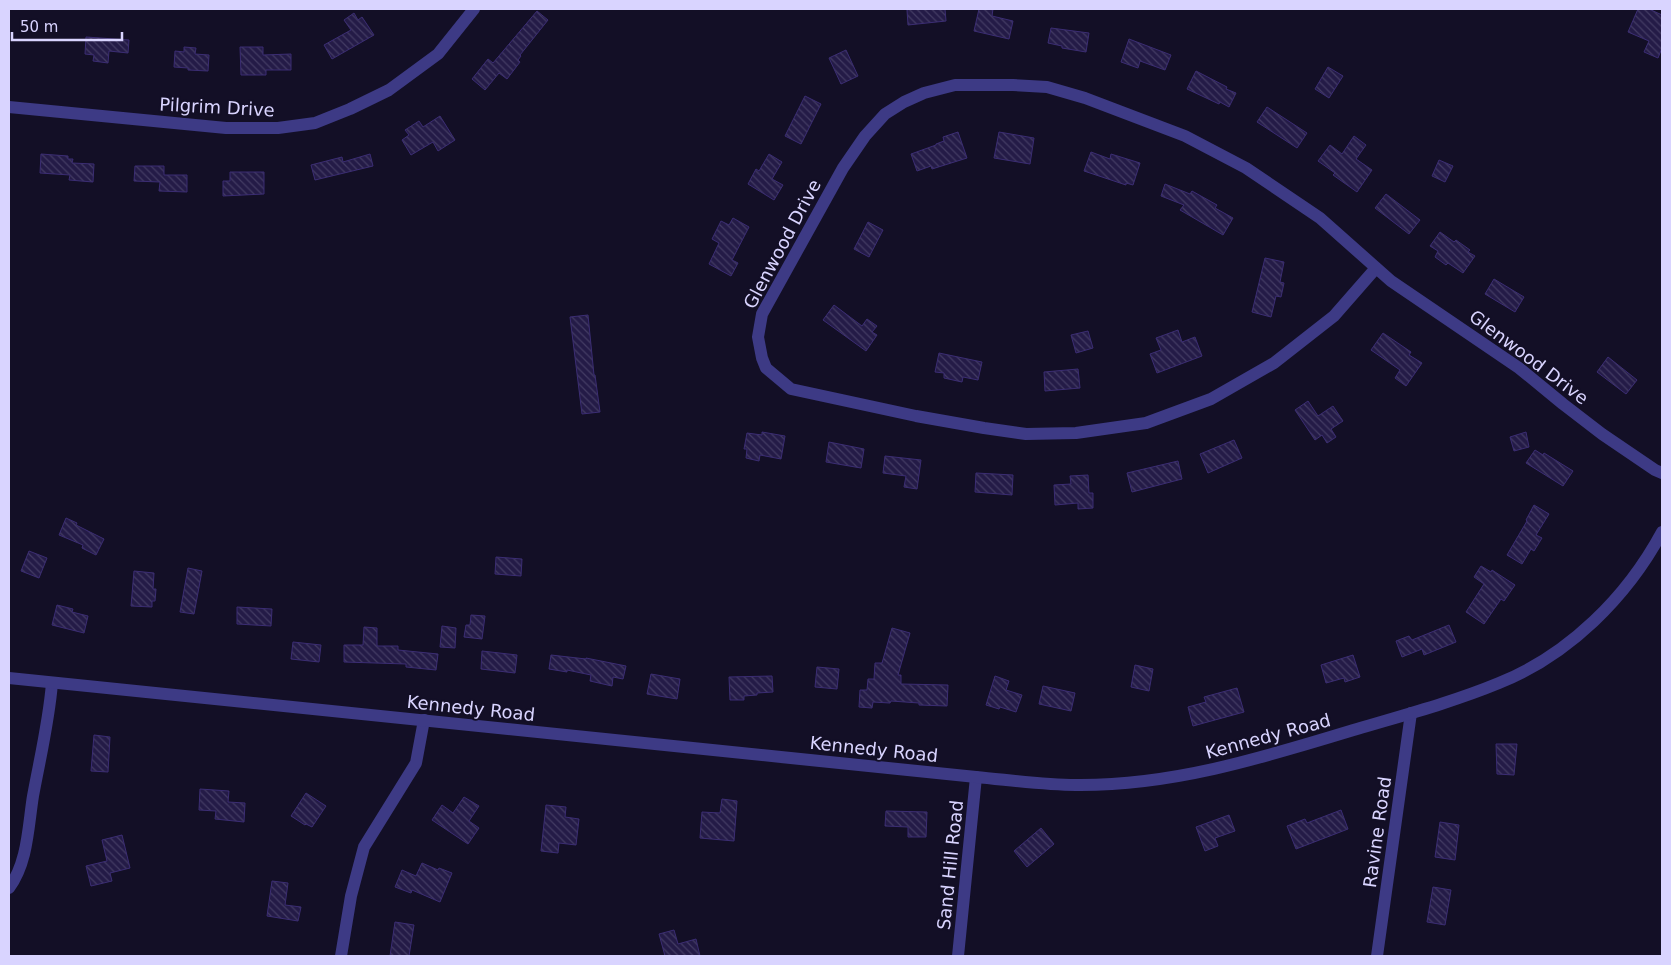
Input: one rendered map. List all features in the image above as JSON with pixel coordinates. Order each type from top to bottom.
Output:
[{"type":"street","name":"Pilgrim Drive","points":[[9,107],[226,128],[278,128],[315,123],[350,110],[390,90],[438,54],[474,9]]},
{"type":"street","name":"Glenwood Drive","points":[[1376,268],[1334,316],[1282,358],[1211,399],[1146,423],[1076,433],[1026,434],[984,428],[916,416],[791,389],[766,368],[758,337],[762,314],[842,168],[865,136],[885,114],[904,102],[924,93],[955,85],[1047,87],[1085,98],[1185,136],[1246,168],[1320,218],[1391,281],[1519,368],[1602,434],[1662,473]]},
{"type":"street","name":"Kennedy Road","points":[[9,678],[1075,786],[1162,780],[1230,766],[1411,713],[1500,683],[1554,653],[1600,615],[1622,592],[1639,570],[1662,532]]},
{"type":"street","points":[[9,888],[14,881],[27,847],[33,797],[50,706],[52,683]]},
{"type":"street","name":"Ravine Road","points":[[1376,956],[1411,713]]},
{"type":"street","points":[[342,956],[353,888],[364,847],[416,763],[424,720]]},
{"type":"street","name":"Sand Hill Road","points":[[958,956],[976,777]]},
{"type":"building","points":[[945,9],[946,21],[908,25],[907,10]]},
{"type":"building","points":[[979,9],[993,9],[992,16],[1013,21],[1009,39],[974,31]]},
{"type":"building","points":[[1638,9],[1649,9],[1662,15],[1662,48],[1658,58],[1644,52],[1649,41],[1628,32]]},
{"type":"building","points":[[537,11],[548,20],[520,55],[518,60],[520,62],[507,79],[499,73],[485,90],[472,79],[488,59],[493,63]]},
{"type":"building","points":[[354,13],[358,20],[362,17],[374,35],[332,59],[324,45],[351,30],[344,20]]},
{"type":"building","points":[[1051,28],[1089,33],[1086,52],[1062,48],[1062,46],[1048,43]]},
{"type":"building","points":[[86,37],[129,40],[128,53],[109,51],[108,63],[93,61],[94,55],[85,54]]},
{"type":"building","points":[[1129,39],[1171,55],[1165,70],[1140,61],[1138,68],[1121,62]]},
{"type":"building","points":[[184,47],[196,48],[195,54],[209,55],[208,71],[174,67],[175,51],[184,52]]},
{"type":"building","points":[[240,47],[263,47],[263,55],[291,54],[291,70],[266,70],[266,75],[241,75]]},
{"type":"building","points":[[846,50],[858,76],[841,84],[829,58]]},
{"type":"building","points":[[1328,67],[1343,76],[1329,98],[1315,89]]},
{"type":"building","points":[[1196,71],[1236,93],[1229,107],[1187,89]]},
{"type":"building","points":[[805,96],[821,104],[801,144],[785,136]]},
{"type":"building","points":[[1267,107],[1307,133],[1297,148],[1257,122]]},
{"type":"building","points":[[440,116],[455,140],[438,151],[433,142],[411,155],[402,140],[409,135],[405,130],[419,121],[423,127]]},
{"type":"building","points":[[958,132],[967,158],[932,169],[931,166],[917,171],[911,154],[936,145],[944,141],[943,137]]},
{"type":"building","points":[[999,132],[1034,138],[1030,164],[994,158]]},
{"type":"building","points":[[1354,136],[1366,145],[1356,159],[1372,170],[1357,192],[1333,175],[1335,173],[1318,161],[1330,145],[1342,154]]},
{"type":"building","points":[[1091,152],[1110,159],[1111,154],[1140,163],[1133,185],[1126,183],[1126,185],[1084,171]]},
{"type":"building","points":[[41,154],[68,156],[68,159],[73,159],[72,163],[94,164],[93,182],[69,180],[70,175],[40,173]]},
{"type":"building","points":[[370,154],[373,166],[315,180],[311,165],[342,157],[343,162]]},
{"type":"building","points":[[769,154],[782,162],[772,179],[783,185],[774,200],[748,184],[756,169],[759,171]]},
{"type":"building","points":[[1439,160],[1453,166],[1445,182],[1432,176]]},
{"type":"building","points":[[135,166],[164,166],[164,175],[187,175],[187,192],[159,191],[160,182],[134,181]]},
{"type":"building","points":[[230,172],[264,172],[264,194],[223,196],[223,181],[230,181]]},
{"type":"building","points":[[1165,184],[1190,194],[1192,191],[1217,205],[1215,208],[1233,218],[1223,235],[1180,210],[1184,205],[1161,196]]},
{"type":"building","points":[[1386,194],[1420,220],[1409,234],[1375,208]]},
{"type":"building","points":[[733,218],[749,227],[732,260],[738,263],[731,276],[709,264],[719,243],[712,239],[721,221],[729,225]]},
{"type":"building","points":[[868,222],[883,230],[869,257],[854,249]]},
{"type":"building","points":[[1440,232],[1454,242],[1456,240],[1475,256],[1463,273],[1435,257],[1438,251],[1430,246]]},
{"type":"building","points":[[1265,258],[1284,262],[1280,282],[1284,283],[1281,297],[1276,296],[1271,317],[1252,312]]},
{"type":"building","points":[[1494,279],[1524,297],[1515,312],[1485,294]]},
{"type":"building","points":[[834,305],[862,326],[867,319],[877,326],[872,332],[877,335],[866,351],[823,320]]},
{"type":"building","points":[[588,315],[600,412],[582,414],[570,317]]},
{"type":"building","points":[[1178,330],[1182,342],[1195,337],[1202,356],[1157,373],[1150,354],[1161,350],[1156,338]]},
{"type":"building","points":[[1088,331],[1093,348],[1076,353],[1071,335]]},
{"type":"building","points":[[1383,333],[1411,352],[1409,355],[1422,363],[1406,386],[1395,378],[1400,370],[1371,350]]},
{"type":"building","points":[[939,353],[982,362],[978,380],[963,377],[962,382],[944,378],[944,373],[935,372]]},
{"type":"building","points":[[1608,357],[1637,380],[1626,394],[1597,372]]},
{"type":"building","points":[[1078,369],[1080,388],[1045,391],[1044,372]]},
{"type":"building","points":[[1308,401],[1318,416],[1333,406],[1343,421],[1331,429],[1336,437],[1327,443],[1322,435],[1315,440],[1295,410]]},
{"type":"building","points":[[762,432],[785,436],[781,459],[760,455],[759,461],[746,458],[747,449],[744,449],[747,433],[762,435]]},
{"type":"building","points":[[1526,432],[1529,447],[1514,451],[1510,437]]},
{"type":"building","points":[[1234,440],[1242,458],[1208,473],[1200,454]]},
{"type":"building","points":[[829,442],[864,449],[861,468],[826,462]]},
{"type":"building","points":[[1535,450],[1543,455],[1544,453],[1573,471],[1563,486],[1526,463]]},
{"type":"building","points":[[885,456],[921,460],[917,489],[904,487],[906,476],[883,473]]},
{"type":"building","points":[[1178,461],[1182,479],[1132,492],[1127,473]]},
{"type":"building","points":[[976,473],[1013,475],[1012,495],[975,492]]},
{"type":"building","points":[[1088,475],[1089,493],[1093,493],[1093,508],[1078,509],[1078,503],[1055,505],[1054,485],[1071,484],[1070,476]]},
{"type":"building","points":[[1534,505],[1549,514],[1536,535],[1542,538],[1534,551],[1531,549],[1522,564],[1507,555]]},
{"type":"building","points":[[66,518],[104,539],[96,555],[82,548],[83,545],[59,535]]},
{"type":"building","points":[[29,551],[47,558],[39,578],[21,571]]},
{"type":"building","points":[[496,557],[522,559],[521,576],[495,574]]},
{"type":"building","points":[[1481,566],[1491,572],[1492,570],[1515,585],[1504,601],[1501,599],[1484,624],[1466,612],[1484,584],[1474,577]]},
{"type":"building","points":[[188,568],[202,571],[194,614],[180,612]]},
{"type":"building","points":[[134,571],[154,573],[153,589],[156,589],[155,601],[152,601],[152,607],[131,606]]},
{"type":"building","points":[[57,605],[73,609],[72,612],[88,616],[84,633],[52,625]]},
{"type":"building","points":[[237,607],[272,609],[271,626],[237,624]]},
{"type":"building","points":[[471,615],[485,616],[482,639],[464,637],[466,625],[470,625]]},
{"type":"building","points":[[1449,625],[1456,642],[1424,655],[1422,649],[1402,657],[1396,641],[1409,636],[1412,640]]},
{"type":"building","points":[[442,626],[456,628],[455,648],[440,647]]},
{"type":"building","points":[[364,627],[377,628],[377,646],[398,646],[398,650],[438,654],[436,670],[406,667],[406,664],[344,662],[344,645],[363,645]]},
{"type":"building","points":[[892,628],[910,633],[898,675],[901,675],[901,684],[948,685],[947,706],[891,701],[890,703],[873,702],[872,708],[859,707],[860,690],[867,690],[868,679],[874,679],[875,663],[882,663]]},
{"type":"building","points":[[293,642],[321,645],[319,662],[291,659]]},
{"type":"building","points":[[482,651],[517,655],[515,673],[481,669]]},
{"type":"building","points":[[551,655],[586,658],[626,666],[623,679],[613,677],[612,686],[590,681],[591,675],[567,670],[567,672],[549,669]]},
{"type":"building","points":[[1353,655],[1360,677],[1345,682],[1344,678],[1326,683],[1321,665]]},
{"type":"building","points":[[1135,665],[1153,669],[1149,691],[1131,687]]},
{"type":"building","points":[[817,667],[839,669],[837,689],[815,687]]},
{"type":"building","points":[[651,674],[680,679],[677,699],[647,694]]},
{"type":"building","points":[[772,676],[773,692],[744,696],[744,700],[730,700],[729,677]]},
{"type":"building","points":[[995,676],[1009,681],[1006,690],[1022,695],[1016,712],[986,705]]},
{"type":"building","points":[[1043,686],[1075,693],[1071,711],[1039,704]]},
{"type":"building","points":[[1237,688],[1244,712],[1193,726],[1188,707],[1206,702],[1204,697]]},
{"type":"building","points":[[94,735],[110,737],[108,772],[91,771]]},
{"type":"building","points":[[1496,744],[1517,744],[1514,775],[1497,774]]},
{"type":"building","points":[[200,789],[229,791],[228,802],[245,803],[244,822],[215,819],[216,811],[199,810]]},
{"type":"building","points":[[306,793],[326,806],[312,827],[291,816]]},
{"type":"building","points":[[464,797],[479,806],[469,821],[479,828],[468,844],[432,820],[442,805],[453,813]]},
{"type":"building","points":[[722,799],[737,801],[734,841],[700,838],[702,812],[720,813]]},
{"type":"building","points":[[546,805],[566,807],[565,817],[579,819],[576,845],[559,843],[558,853],[541,851]]},
{"type":"building","points":[[1341,810],[1348,829],[1296,849],[1287,826],[1305,819],[1307,823]]},
{"type":"building","points":[[886,811],[927,812],[926,837],[908,837],[908,827],[885,826]]},
{"type":"building","points":[[1229,815],[1235,831],[1215,838],[1218,846],[1205,851],[1196,827]]},
{"type":"building","points":[[1440,822],[1459,825],[1455,860],[1435,857]]},
{"type":"building","points":[[1041,828],[1054,844],[1027,867],[1014,851]]},
{"type":"building","points":[[122,835],[130,868],[110,873],[112,881],[91,886],[86,866],[107,861],[102,840]]},
{"type":"building","points":[[422,863],[438,870],[439,868],[452,873],[440,902],[412,890],[411,893],[395,887],[402,870],[416,876]]},
{"type":"building","points":[[272,881],[288,883],[285,905],[301,907],[298,921],[267,916]]},
{"type":"building","points":[[1433,887],[1451,890],[1445,925],[1427,922]]},
{"type":"building","points":[[395,922],[414,925],[409,956],[390,956]]},
{"type":"building","points":[[674,930],[678,944],[696,939],[700,956],[665,956],[659,934]]}]
